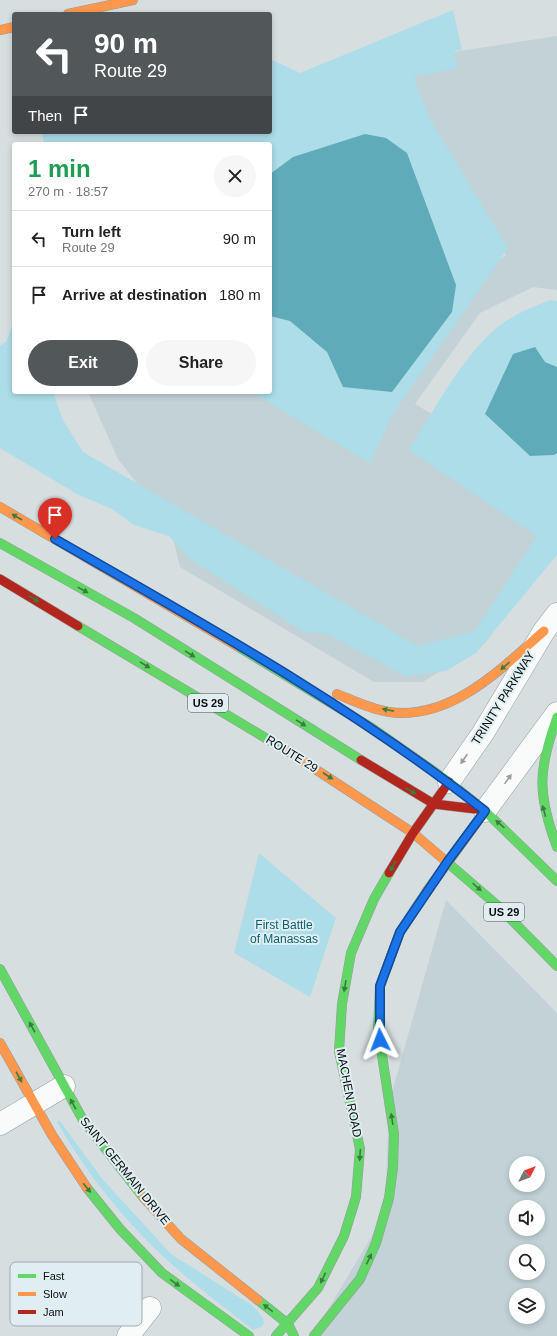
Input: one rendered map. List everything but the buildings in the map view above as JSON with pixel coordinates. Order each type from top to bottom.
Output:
[{"type":"main road","points":[[77,12],[133,0]]},
{"type":"main road","points":[[0,30],[12,27]]},
{"type":"main road","points":[[0,507],[268,664],[372,728],[449,782],[485,811],[557,881]]},
{"type":"main road","points":[[0,543],[134,618],[434,804],[485,811]]},
{"type":"main road","name":"ROUTE 29","points":[[0,579],[314,767],[413,833],[448,861],[498,906],[557,966]]},
{"type":"main road","points":[[268,664],[364,705],[396,712],[419,711],[446,705],[463,697],[488,680],[544,631]]},
{"type":"main road","points":[[557,717],[545,750],[540,785],[542,803],[557,847]]},
{"type":"main road","name":"MACHEN ROAD","points":[[276,1336],[318,1288],[344,1236],[356,1197],[360,1149],[339,1051],[342,1004],[351,953],[374,899],[413,833],[449,782]]},
{"type":"main road","points":[[314,1336],[360,1279],[376,1243],[389,1198],[393,1167],[394,1134],[378,1029],[380,986],[400,932],[448,861],[485,811]]},
{"type":"main road","name":"SAINT GERMAIN DRIVE","points":[[0,970],[82,1120],[161,1219],[181,1240],[288,1324],[294,1336]]},
{"type":"main road","points":[[0,1043],[34,1104],[79,1178],[120,1229],[162,1273],[249,1336]]},
{"type":"street","name":"TRINITY PARKWAY","points":[[449,782],[482,733],[544,631],[557,614]]},
{"type":"street","points":[[485,811],[557,713]]},
{"type":"street","points":[[0,1124],[64,1086]]},
{"type":"street","points":[[142,1318],[150,1308]]},
{"type":"street","points":[[128,1336],[136,1326]]},
{"type":"shaded area","points":[[557,36],[557,290],[533,287],[480,313],[415,404],[557,489],[557,544],[485,643],[423,682],[374,682],[180,567],[170,526],[118,459],[89,394],[272,394],[272,391],[465,284],[506,255],[385,55],[408,59]]},
{"type":"shaded area","points":[[365,134],[386,138],[407,153],[456,285],[452,312],[392,392],[343,387],[327,352],[290,321],[272,316],[272,173],[293,157]]},
{"type":"shaded area","points":[[535,347],[545,362],[557,367],[557,453],[554,455],[530,456],[485,414],[513,354]]},
{"type":"shaded area","points":[[446,900],[557,1013],[557,1336],[312,1336],[385,1214],[389,1103]]},
{"type":"green space","points":[[453,10],[462,50],[454,51],[457,69],[414,76],[429,117],[508,248],[393,414],[370,463],[254,394],[272,394],[272,316],[290,321],[327,352],[343,387],[293,157],[272,173],[272,142],[44,142],[42,134],[272,134],[272,60],[300,73]]},
{"type":"green space","points":[[550,300],[557,301],[557,367],[545,362],[485,414],[530,456],[554,455],[557,453],[557,555],[476,653],[446,671],[406,676],[325,633],[304,632],[190,559],[169,536],[134,525],[112,509],[77,494],[0,448],[0,346],[6,342],[12,326],[12,394],[54,394],[63,420],[83,452],[418,646],[475,631],[537,536],[409,450],[448,387],[470,356],[494,330],[513,316]]},
{"type":"green space","name":"First Battle of Manassas","points":[[259,853],[336,918],[310,997],[234,953]]},
{"type":"green space","points":[[59,1120],[104,1181],[171,1254],[253,1306],[263,1318],[264,1323],[261,1327],[253,1330],[187,1278],[150,1244],[106,1195],[68,1141],[57,1122]]},
{"type":"traffic: fast","points":[[0,543],[134,618],[361,760]]},
{"type":"traffic: fast","points":[[78,626],[289,752]]},
{"type":"traffic: fast","points":[[237,646],[372,728],[449,782],[485,811],[557,881]]},
{"type":"traffic: fast","points":[[557,717],[546,752],[542,782],[546,812],[557,847]]},
{"type":"traffic: fast","points":[[448,863],[498,906],[557,966]]},
{"type":"traffic: fast","points":[[276,1336],[318,1288],[344,1236],[356,1197],[360,1149],[339,1051],[342,1004],[351,953],[374,899],[389,873]]},
{"type":"traffic: fast","points":[[314,1336],[360,1279],[376,1243],[389,1198],[393,1167],[394,1134],[378,1029],[380,986],[400,932],[427,891]]},
{"type":"traffic: fast","points":[[0,969],[83,1120],[143,1197]]},
{"type":"traffic: fast","points":[[87,1188],[120,1229],[162,1273],[249,1336]]},
{"type":"traffic: fast","points":[[258,1300],[288,1324],[294,1336]]},
{"type":"traffic: slow","points":[[77,12],[133,0]]},
{"type":"traffic: slow","points":[[0,30],[12,27]]},
{"type":"traffic: slow","points":[[0,507],[237,646]]},
{"type":"traffic: slow","points":[[337,694],[382,711],[412,713],[433,708],[454,700],[474,689],[511,661],[544,631]]},
{"type":"traffic: slow","points":[[289,752],[413,833],[448,863]]},
{"type":"traffic: slow","points":[[427,891],[485,811]]},
{"type":"traffic: slow","points":[[0,1043],[52,1135],[87,1188]]},
{"type":"traffic: slow","points":[[143,1197],[181,1239],[258,1300]]},
{"type":"traffic: jam","points":[[0,579],[78,626]]},
{"type":"traffic: jam","points":[[361,760],[434,804],[484,810]]},
{"type":"traffic: jam","points":[[389,873],[413,833],[449,782]]},
{"type":"route","points":[[55,539],[268,664],[372,728],[449,782],[485,811],[448,861],[400,932],[380,986],[378,1029],[380,1040]]}]
